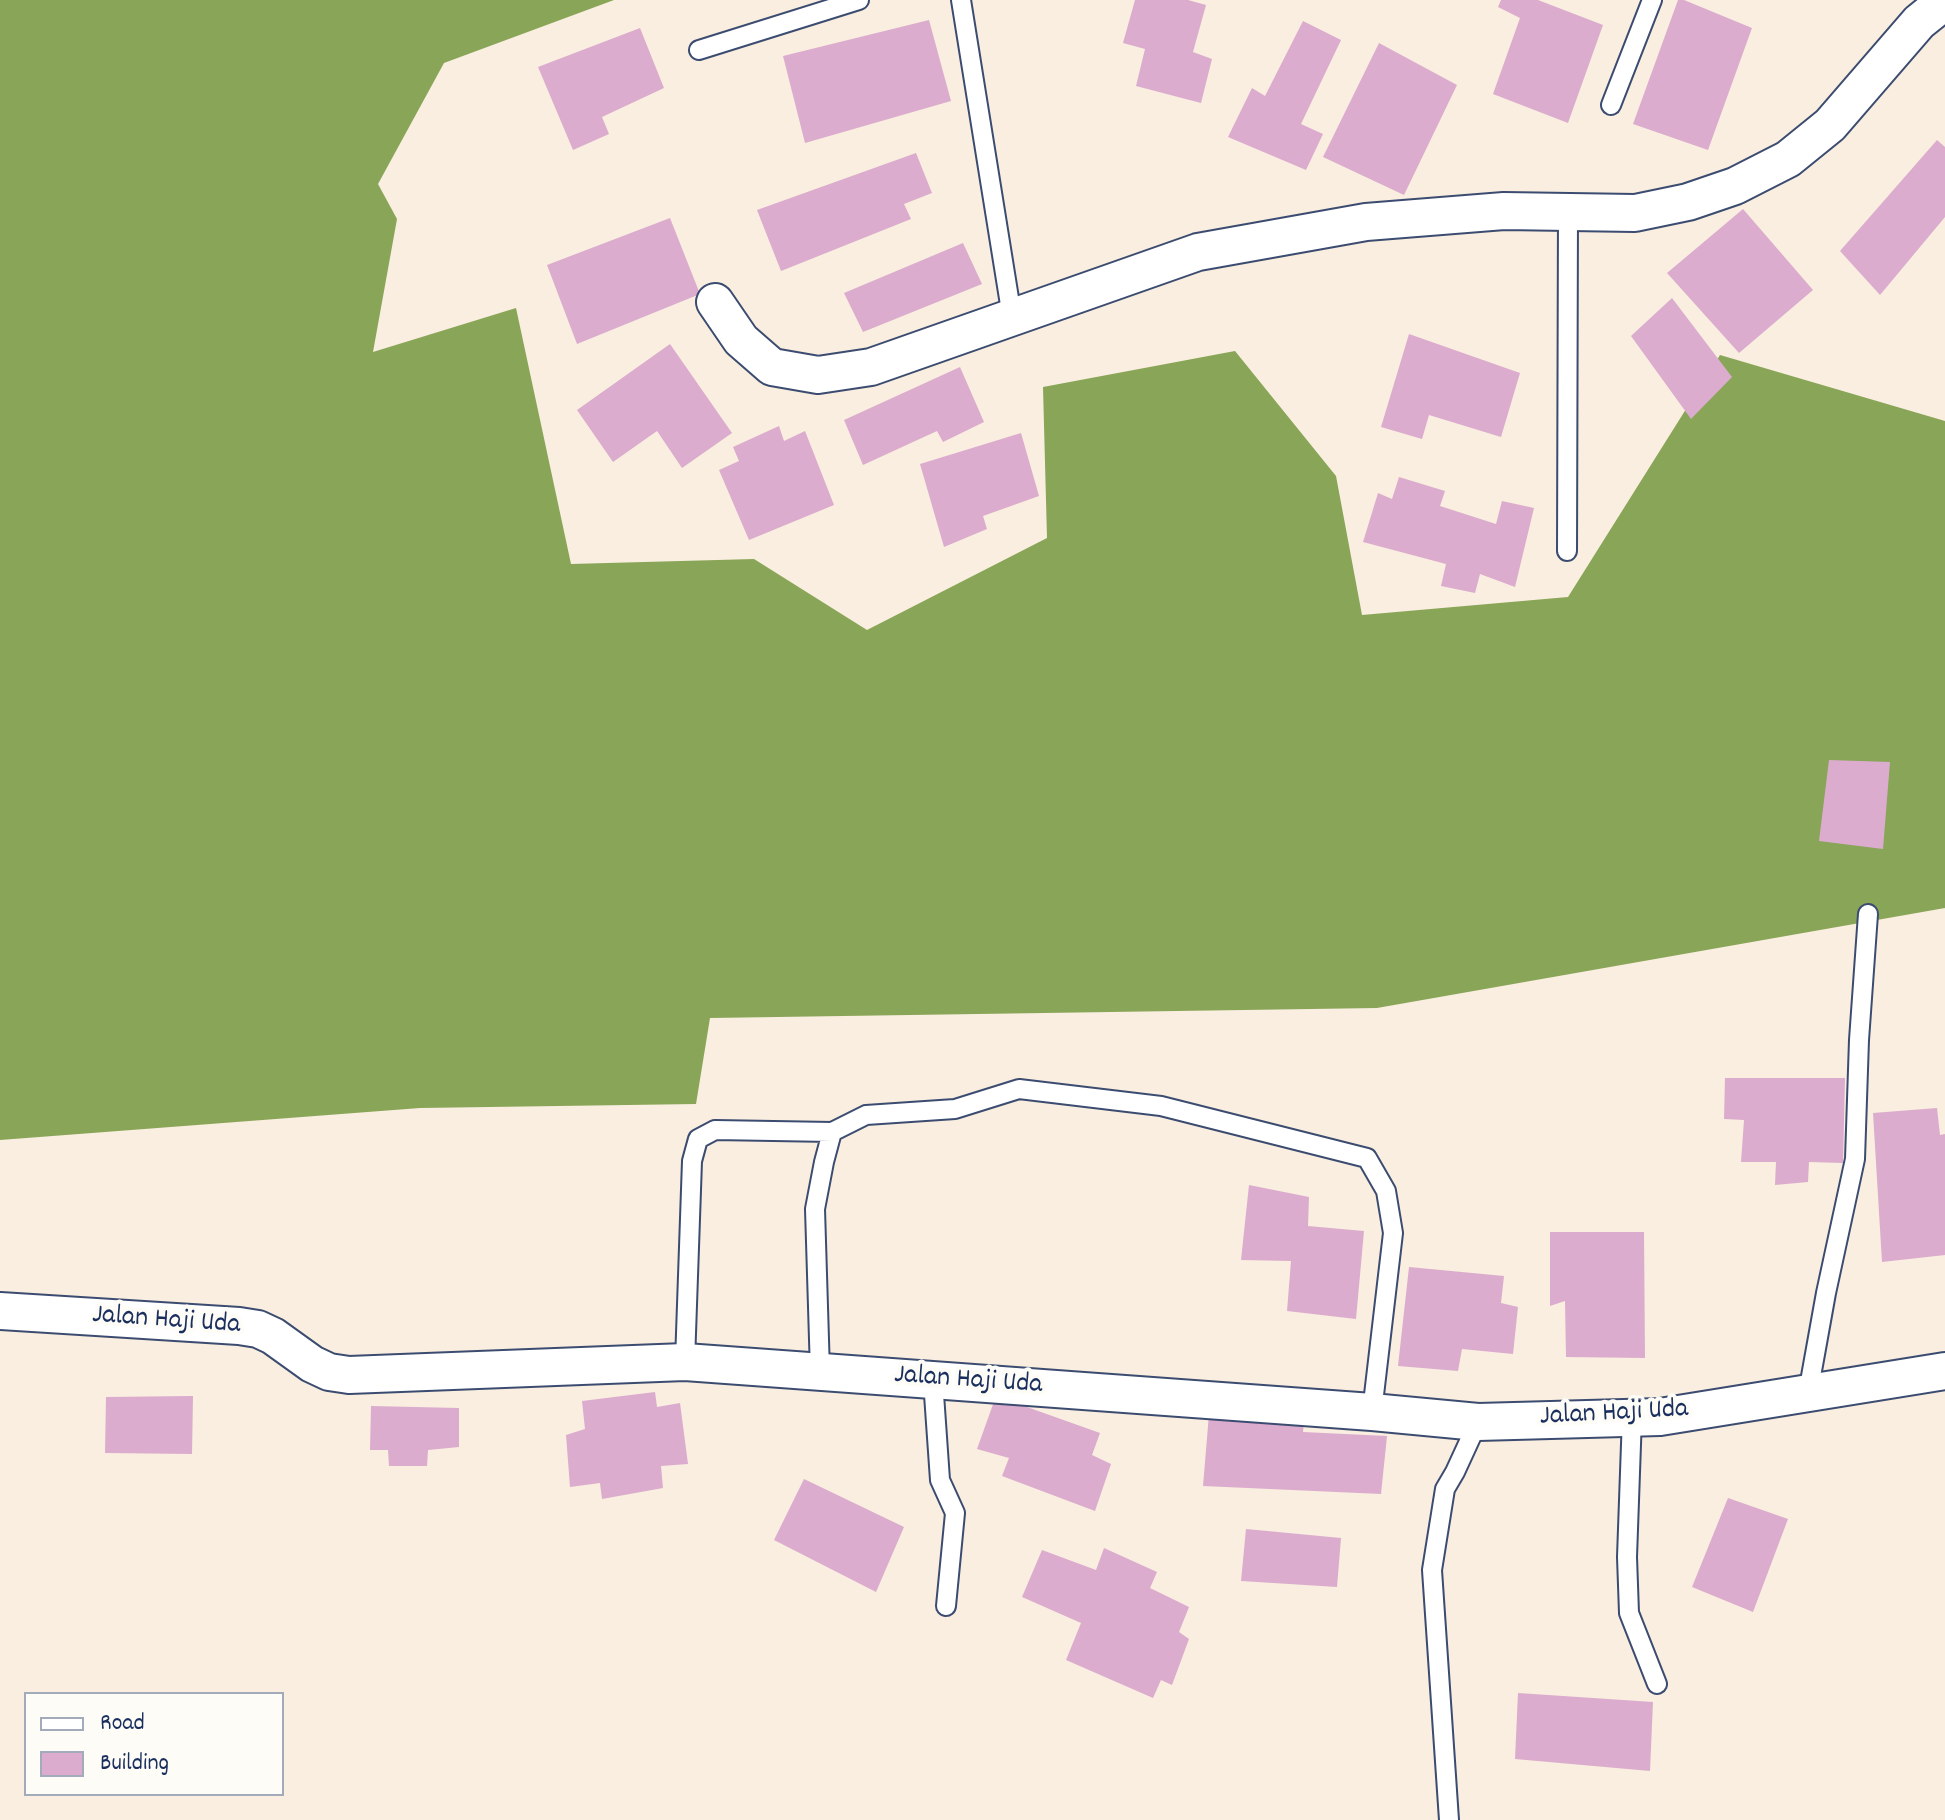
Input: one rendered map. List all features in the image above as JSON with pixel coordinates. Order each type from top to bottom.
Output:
[{"type":"street","points":[[715,302],[741,340],[772,367],[818,375],[871,367],[1198,252],[1366,222],[1504,211],[1635,213],[1688,202],[1735,186],[1788,159],[1830,125],[1919,22],[1945,1]]},
{"type":"street","name":"Jalan Haji Uda","points":[[0,1311],[249,1327],[273,1336],[312,1364],[329,1372],[349,1375],[685,1362],[1478,1422],[1660,1417],[1945,1371]]},
{"type":"lane","points":[[699,50],[859,0]]},
{"type":"lane","points":[[961,0],[1012,317]]},
{"type":"lane","points":[[1611,105],[1652,0]]},
{"type":"lane","points":[[1567,551],[1568,212]]},
{"type":"lane","points":[[1808,1393],[1855,1159],[1868,914]]},
{"type":"lane","points":[[685,1362],[692,1161],[698,1139],[715,1130],[832,1132],[866,1115],[955,1109],[1019,1089],[1161,1106],[1367,1158],[1386,1191],[1393,1233],[1372,1412]]},
{"type":"lane","points":[[820,1372],[815,1209],[832,1132]]},
{"type":"lane","points":[[933,1380],[940,1480],[955,1513],[946,1606]]},
{"type":"lane","points":[[1632,1416],[1627,1557],[1629,1613],[1657,1684]]},
{"type":"lane","points":[[1449,1820],[1432,1570],[1445,1489],[1478,1422]]},
{"type":"green space","points":[[0,0],[614,0],[444,63],[378,184],[397,219],[373,352],[516,308],[571,564],[754,559],[867,630],[1047,538],[1043,387],[1235,351],[1336,476],[1362,615],[1568,597],[1720,355],[1945,421],[1945,908],[1377,1008],[710,1018],[696,1104],[420,1108],[0,1140]]},
{"type":"building","points":[[1135,0],[1188,0],[1206,5],[1193,52],[1212,59],[1201,103],[1136,86],[1145,49],[1123,43]]},
{"type":"building","points":[[1501,0],[1538,0],[1603,25],[1568,123],[1493,94],[1520,18],[1498,7]]},
{"type":"building","points":[[1678,0],[1752,28],[1708,150],[1633,124]]},
{"type":"building","points":[[929,20],[951,101],[805,143],[783,56]]},
{"type":"building","points":[[1303,21],[1341,40],[1301,124],[1323,134],[1306,170],[1228,137],[1252,88],[1265,96]]},
{"type":"building","points":[[640,28],[664,88],[602,117],[609,134],[573,150],[538,67]]},
{"type":"building","points":[[1379,43],[1457,85],[1404,195],[1323,157]]},
{"type":"building","points":[[1937,140],[1945,147],[1945,217],[1880,295],[1840,251]]},
{"type":"building","points":[[916,153],[932,193],[904,204],[911,219],[781,271],[757,210]]},
{"type":"building","points":[[1743,209],[1813,290],[1739,353],[1667,273]]},
{"type":"building","points":[[670,218],[700,294],[577,344],[547,265]]},
{"type":"building","points":[[963,243],[982,284],[863,332],[844,293]]},
{"type":"building","points":[[1672,298],[1732,377],[1691,419],[1631,336]]},
{"type":"building","points":[[1409,334],[1520,373],[1501,437],[1429,415],[1422,439],[1381,427]]},
{"type":"building","points":[[670,344],[732,433],[682,468],[657,431],[613,462],[577,410]]},
{"type":"building","points":[[960,367],[984,422],[943,442],[937,431],[863,465],[844,420]]},
{"type":"building","points":[[779,426],[784,441],[805,431],[834,505],[749,540],[719,470],[739,461],[733,447]]},
{"type":"building","points":[[1021,433],[1039,496],[983,516],[987,529],[944,547],[920,464]]},
{"type":"building","points":[[1399,477],[1445,491],[1440,506],[1496,524],[1502,501],[1534,508],[1515,587],[1480,574],[1475,593],[1441,586],[1446,564],[1363,542],[1378,493],[1392,499]]},
{"type":"building","points":[[1829,760],[1890,762],[1883,849],[1819,841]]},
{"type":"building","points":[[1725,1078],[1845,1078],[1843,1163],[1809,1162],[1808,1182],[1775,1185],[1776,1162],[1741,1162],[1744,1120],[1724,1119]]},
{"type":"building","points":[[1937,1108],[1940,1135],[1945,1134],[1945,1255],[1882,1262],[1873,1113]]},
{"type":"building","points":[[1249,1185],[1309,1197],[1308,1226],[1364,1231],[1356,1319],[1287,1311],[1291,1261],[1241,1260]]},
{"type":"building","points":[[1550,1232],[1644,1232],[1645,1358],[1566,1357],[1565,1301],[1550,1306]]},
{"type":"building","points":[[1409,1267],[1504,1276],[1501,1303],[1518,1307],[1513,1354],[1462,1349],[1458,1371],[1398,1366]]},
{"type":"building","points":[[655,1392],[657,1407],[680,1403],[688,1464],[661,1466],[663,1488],[602,1499],[600,1483],[570,1487],[566,1435],[585,1429],[582,1401]]},
{"type":"building","points":[[193,1396],[192,1454],[105,1453],[106,1397]]},
{"type":"building","points":[[996,1396],[1100,1433],[1092,1455],[1111,1464],[1095,1511],[1002,1476],[1009,1458],[977,1449]]},
{"type":"building","points":[[371,1406],[459,1408],[459,1447],[428,1450],[427,1466],[389,1466],[388,1450],[370,1450]]},
{"type":"building","points":[[1209,1414],[1304,1422],[1303,1432],[1387,1436],[1381,1494],[1203,1486]]},
{"type":"building","points":[[804,1479],[904,1527],[876,1592],[774,1540]]},
{"type":"building","points":[[1728,1498],[1788,1519],[1753,1612],[1692,1587]]},
{"type":"building","points":[[1246,1529],[1341,1538],[1337,1587],[1241,1581]]},
{"type":"building","points":[[1104,1548],[1157,1572],[1150,1588],[1189,1607],[1179,1632],[1189,1639],[1172,1685],[1161,1680],[1153,1698],[1066,1660],[1081,1623],[1022,1597],[1042,1550],[1096,1570]]},
{"type":"building","points":[[1518,1693],[1653,1702],[1650,1771],[1515,1759]]}]
